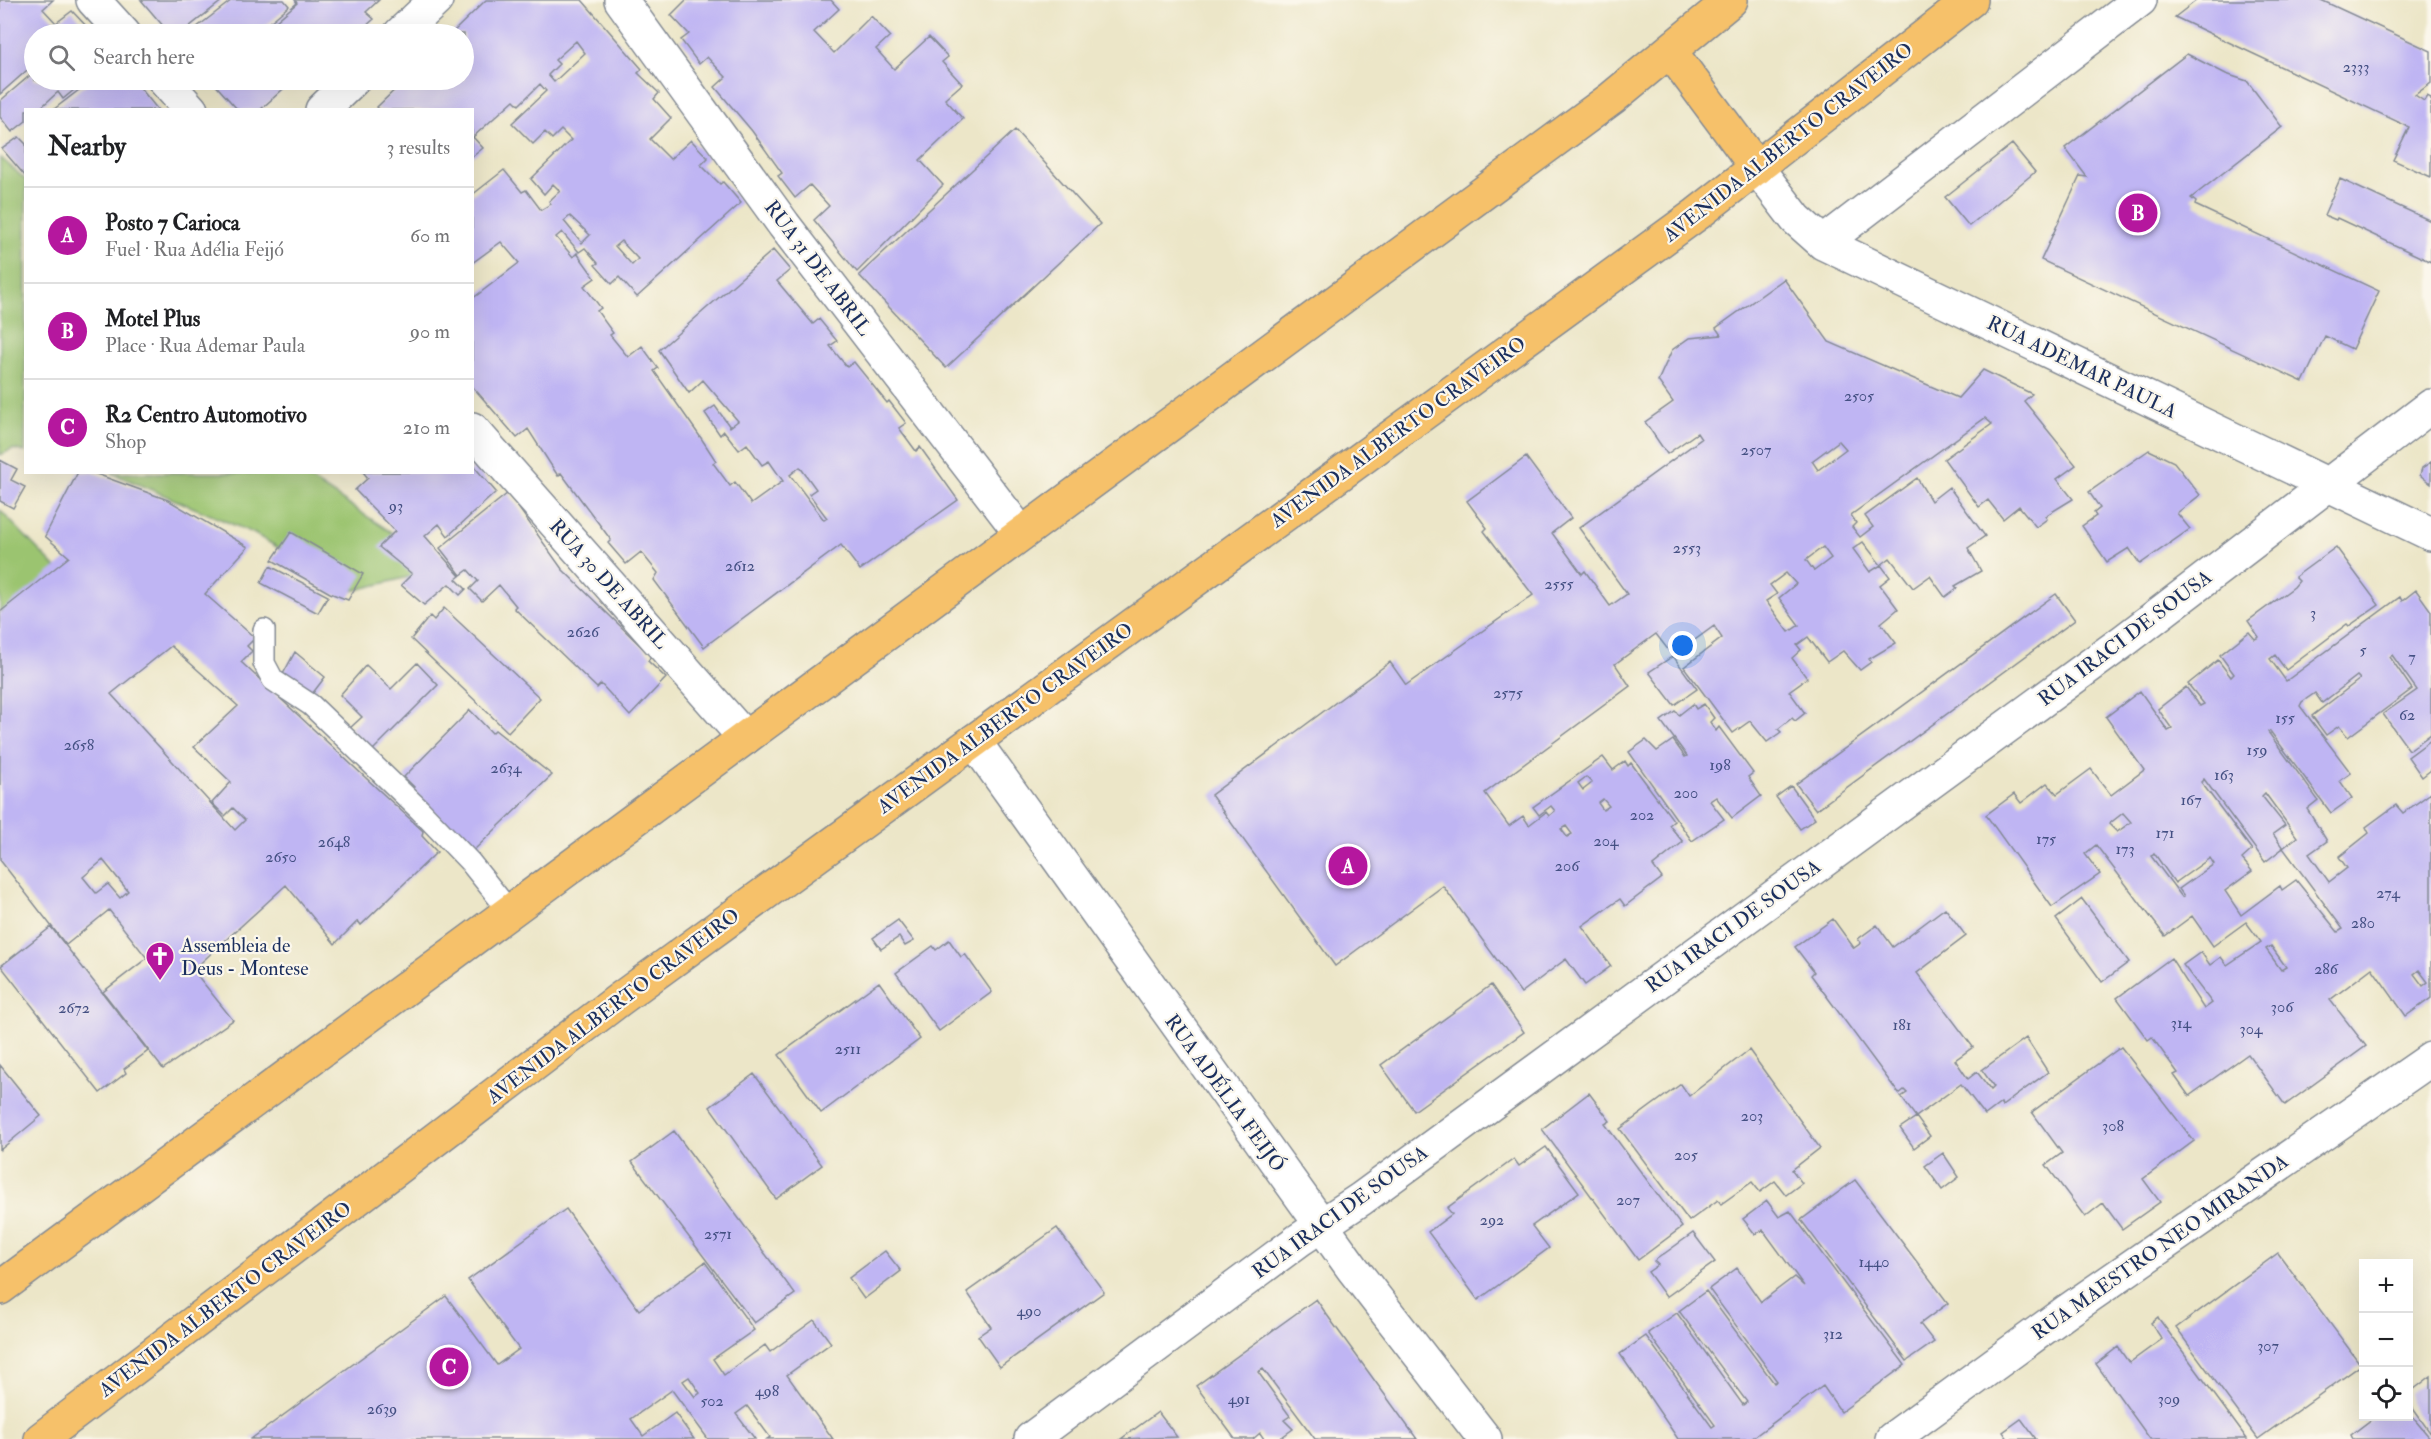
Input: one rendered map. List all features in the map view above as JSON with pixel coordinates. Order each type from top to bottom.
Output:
[{"type":"main road","points":[[0,1288],[746,738],[1020,532],[1612,98],[1731,0]]},
{"type":"main road","name":"AVENIDA ALBERTO CRAVEIRO","points":[[41,1439],[620,999],[1757,168],[1971,0]]},
{"type":"main road","points":[[1670,51],[1757,168]]},
{"type":"street","points":[[93,0],[115,24]]},
{"type":"street","points":[[411,24],[436,0]]},
{"type":"street","name":"RUA 31 DE ABRIL","points":[[621,0],[784,225],[1020,532]]},
{"type":"street","points":[[1823,243],[2140,0]]},
{"type":"street","points":[[173,90],[189,108]]},
{"type":"street","points":[[324,108],[343,90]]},
{"type":"street","name":"RUA ADEMAR PAULA","points":[[1757,168],[1796,219],[1823,243],[2431,534]]},
{"type":"street","name":"RUA IRACI DE SOUSA","points":[[1030,1439],[2106,654],[2431,406]]},
{"type":"street","name":"RUA 30 DE ABRIL","points":[[474,431],[746,738]]},
{"type":"street","name":"RUA ADÉLIA FEIJÓ","points":[[974,741],[1321,1225],[1485,1439]]},
{"type":"street","name":"RUA MAESTRO NEO MIRANDA","points":[[1892,1439],[2066,1312],[2431,1059]]},
{"type":"lane","points":[[264,630],[264,663],[273,680],[311,705],[420,810],[470,862],[510,912]]},
{"type":"green space","points":[[0,157],[24,178],[24,452],[13,449],[0,455]]},
{"type":"green space","points":[[114,474],[303,474],[397,536],[421,574],[352,591],[253,533]]},
{"type":"green space","points":[[0,510],[87,600],[0,621]]},
{"type":"building","points":[[0,0],[53,0],[43,9],[56,23],[72,11],[84,24],[24,24],[24,73],[0,94]]},
{"type":"building","points":[[141,0],[223,0],[193,24],[161,24]]},
{"type":"building","points":[[232,0],[284,0],[289,6],[268,24],[201,24]]},
{"type":"building","points":[[295,0],[379,0],[366,12],[374,19],[368,24],[273,24],[297,3]]},
{"type":"building","points":[[486,0],[582,0],[642,69],[638,73],[659,93],[654,99],[671,118],[650,139],[670,159],[691,140],[708,158],[701,165],[720,184],[723,182],[741,203],[637,297],[619,277],[612,284],[595,265],[598,263],[585,248],[579,252],[562,232],[556,237],[573,257],[577,253],[595,278],[584,286],[601,308],[597,311],[613,333],[610,335],[628,357],[642,346],[658,368],[654,371],[716,461],[713,463],[730,486],[735,482],[751,504],[783,481],[769,461],[762,465],[747,444],[739,450],[724,431],[720,435],[705,413],[715,406],[730,427],[738,421],[703,380],[689,393],[659,350],[773,250],[790,270],[777,281],[813,324],[819,319],[837,341],[830,346],[847,367],[854,362],[887,403],[889,401],[906,423],[899,428],[916,451],[920,447],[958,500],[860,570],[841,545],[704,647],[654,580],[658,573],[641,552],[626,564],[608,543],[611,540],[561,473],[558,476],[528,429],[517,438],[474,388],[474,297],[519,263],[501,242],[474,262],[474,193],[504,170],[522,192],[526,190],[541,210],[551,204],[549,201],[560,191],[553,184],[544,194],[531,179],[571,140],[561,130],[552,139],[545,132],[533,144],[512,123],[546,91],[540,84],[519,105],[514,100],[474,136],[474,108],[377,107],[395,90],[474,90],[474,24],[461,24]],"holes":[[[576,41],[585,53],[554,82],[548,75],[559,64],[555,60]],[[570,216],[590,235],[582,243],[564,221]],[[621,241],[638,259],[632,265],[615,246]],[[800,467],[816,489],[809,494],[827,518],[824,520],[790,475]]]},
{"type":"building","points":[[686,0],[831,0],[839,9],[814,32],[834,53],[871,16],[890,36],[876,49],[894,69],[929,37],[948,57],[942,62],[962,84],[945,99],[963,119],[920,160],[943,185],[857,272],[814,220],[829,206],[810,185],[795,198],[778,176],[782,173],[752,131],[715,87],[726,77],[707,57],[699,64],[681,40],[689,34],[671,15]]},
{"type":"building","points":[[2197,0],[2321,0],[2431,51],[2431,83],[2415,95],[2424,101],[2427,96],[2431,98],[2431,177],[2393,160],[2409,127],[2175,17]]},
{"type":"building","points":[[2187,54],[2226,74],[2247,81],[2282,127],[2191,198],[2196,202],[2195,205],[2379,291],[2352,349],[2325,336],[2303,382],[2041,260],[2080,176],[2087,177],[2065,148]]},
{"type":"building","points":[[24,81],[24,90],[74,90],[63,99],[58,92],[40,108],[24,108],[24,123],[12,132],[0,117],[0,101]]},
{"type":"building","points":[[79,90],[142,90],[156,108],[56,108]]},
{"type":"building","points":[[220,90],[282,90],[262,108],[236,108]]},
{"type":"building","points":[[1015,130],[1100,224],[946,368],[859,275]]},
{"type":"building","points":[[19,137],[24,142],[24,175],[2,149]]},
{"type":"building","points":[[474,138],[483,148],[474,155]]},
{"type":"building","points":[[2012,144],[2035,172],[1969,226],[1945,197]]},
{"type":"building","points":[[2340,179],[2431,221],[2431,262],[2337,218],[2336,220],[2324,215]]},
{"type":"building","points":[[1784,279],[1829,342],[1958,398],[1983,370],[2032,394],[2024,401],[2076,465],[2057,479],[2073,499],[2045,516],[2047,519],[2036,527],[2019,506],[2003,519],[1988,500],[1979,507],[1944,459],[1992,424],[1985,418],[1851,515],[1856,523],[1852,527],[1860,537],[1873,527],[1865,516],[1917,478],[1931,501],[1949,487],[1985,536],[1968,548],[1981,571],[1955,586],[1957,588],[1945,597],[1930,576],[1913,588],[1890,558],[1881,565],[1890,577],[1880,585],[1898,609],[1881,623],[1896,643],[1869,659],[1871,662],[1860,670],[1843,651],[1827,662],[1808,637],[1797,645],[1801,650],[1792,658],[1807,678],[1789,691],[1805,713],[1795,721],[1792,718],[1778,729],[1781,732],[1767,742],[1750,721],[1733,733],[1684,667],[1722,638],[1714,626],[1673,656],[1656,634],[1615,664],[1630,686],[1485,793],[1509,826],[1523,816],[1529,825],[1546,812],[1549,816],[1555,811],[1551,806],[1539,815],[1533,807],[1603,757],[1613,770],[1625,761],[1628,766],[1631,763],[1674,821],[1669,825],[1683,842],[1653,866],[1662,878],[1625,906],[1620,899],[1582,926],[1611,966],[1585,985],[1566,959],[1521,993],[1443,886],[1335,966],[1211,795],[1390,662],[1406,685],[1533,595],[1484,531],[1487,528],[1467,501],[1526,457],[1571,518],[1552,533],[1582,574],[1585,571],[1610,606],[1627,594],[1579,528],[1701,439],[1697,433],[1667,454],[1645,422],[1673,402],[1658,381],[1672,350],[1689,338],[1721,335],[1716,328]],"holes":[[[1839,441],[1846,449],[1818,470],[1812,461]],[[1863,542],[1881,565],[1870,572],[1853,549]],[[1823,547],[1831,558],[1814,571],[1806,560]],[[1786,573],[1796,584],[1779,598],[1799,625],[1789,632],[1766,601],[1777,594],[1770,585]],[[1586,777],[1592,783],[1583,790],[1578,783]],[[1603,799],[1609,806],[1603,810],[1598,803]],[[1566,826],[1572,834],[1567,837],[1561,829]]]},
{"type":"building","points":[[2149,450],[2174,462],[2200,495],[2177,513],[2190,529],[2140,564],[2129,548],[2107,562],[2082,526],[2096,516],[2094,513],[2100,508],[2089,492]]},
{"type":"building","points":[[0,460],[17,469],[11,480],[25,487],[13,508],[0,501]]},
{"type":"building","points":[[2431,462],[2431,484],[2420,475],[2422,468]]},
{"type":"building","points":[[474,466],[496,492],[448,536],[439,524],[425,536],[460,576],[456,579],[466,589],[460,595],[449,584],[424,605],[401,585],[412,574],[379,547],[395,531],[355,490],[368,478],[365,474],[474,474]]},
{"type":"building","points":[[77,474],[96,474],[168,500],[248,547],[205,594],[255,638],[247,646],[252,651],[241,662],[423,831],[422,836],[437,852],[361,925],[358,921],[335,944],[286,885],[193,970],[233,1020],[163,1069],[103,992],[147,958],[109,910],[66,945],[0,860],[0,612],[69,557],[45,536]],"holes":[[[171,646],[238,706],[194,747],[231,782],[212,803],[225,816],[233,808],[245,820],[235,830],[111,694]],[[103,860],[128,891],[120,898],[108,884],[96,893],[83,877]]]},
{"type":"building","points":[[508,493],[562,569],[651,656],[648,661],[666,678],[630,716],[601,684],[597,688],[514,608],[516,606],[499,585],[482,601],[470,589],[478,581],[468,570],[461,575],[440,548]]},
{"type":"building","points":[[291,532],[363,574],[348,600],[330,593],[272,560]]},
{"type":"building","points":[[2336,547],[2379,605],[2349,626],[2347,624],[2286,670],[2275,655],[2270,659],[2286,681],[2400,597],[2402,601],[2416,590],[2431,611],[2431,734],[2409,750],[2383,714],[2417,690],[2392,655],[2390,657],[2412,689],[2348,737],[2339,726],[2326,735],[2312,716],[2360,679],[2357,676],[2322,703],[2315,693],[2300,706],[2351,773],[2340,781],[2352,798],[2331,813],[2270,731],[2268,732],[2318,800],[2307,809],[2327,841],[2309,854],[2329,882],[2347,868],[2339,857],[2369,833],[2366,827],[2396,805],[2403,813],[2431,793],[2431,998],[2406,1016],[2372,968],[2330,1000],[2366,1046],[2285,1105],[2248,1054],[2189,1096],[2174,1075],[2178,1073],[2152,1037],[2148,1040],[2117,998],[2171,958],[2204,1009],[2212,1003],[2183,965],[2201,952],[2210,965],[2221,957],[2227,965],[2261,942],[2246,922],[2213,946],[2192,916],[2165,936],[2096,845],[2085,854],[2100,874],[2052,907],[1986,815],[2014,794],[2021,803],[2047,783],[2057,794],[2091,769],[2111,795],[2144,770],[2106,717],[2140,691],[2168,731],[2172,729],[2158,709],[2186,687],[2200,706],[2204,704],[2188,684],[2218,660],[2231,677],[2234,674],[2220,655],[2249,632],[2255,639],[2259,637],[2248,621],[2294,587],[2299,581],[2295,577]],"holes":[[[2204,779],[2265,862],[2283,848],[2343,929],[2338,932],[2296,880],[2282,890],[2280,886],[2241,915],[2225,891],[2252,871],[2242,859],[2252,850],[2201,782]],[[2265,793],[2297,837],[2283,848],[2273,834],[2285,825],[2262,796]],[[2123,813],[2131,822],[2117,832],[2109,824]],[[2154,853],[2175,883],[2210,858],[2214,864],[2179,889],[2184,896],[2182,897],[2151,856]],[[2271,946],[2286,967],[2281,970],[2266,949]],[[2419,970],[2428,982],[2423,986],[2414,974]]]},
{"type":"building","points":[[270,566],[328,596],[318,613],[261,583]]},
{"type":"building","points":[[2056,594],[2075,620],[1816,810],[1796,784]]},
{"type":"building","points":[[444,608],[540,698],[508,732],[411,639],[430,616],[434,620]]},
{"type":"building","points":[[295,652],[325,677],[309,698],[282,676]]},
{"type":"building","points":[[1673,656],[1697,689],[1674,705],[1649,672]]},
{"type":"building","points":[[417,663],[438,685],[372,751],[350,728],[362,717],[340,695],[366,665],[391,689]]},
{"type":"building","points":[[1693,704],[1696,709],[1704,704],[1714,718],[1710,722],[1716,731],[1719,727],[1753,773],[1748,777],[1761,796],[1732,818],[1716,797],[1710,801],[1724,819],[1692,841],[1629,752],[1646,740],[1657,751],[1673,740],[1685,757],[1687,756],[1661,721],[1675,711],[1679,715]]},
{"type":"building","points":[[470,710],[492,733],[495,730],[552,775],[473,851],[411,789],[414,787],[404,777]]},
{"type":"building","points":[[2431,740],[2431,770],[2422,777],[2408,757]]},
{"type":"building","points":[[1791,786],[1815,819],[1800,829],[1776,797]]},
{"type":"building","points":[[2082,899],[2129,962],[2102,982],[2056,919]]},
{"type":"building","points":[[1945,908],[1966,936],[1917,973],[1973,1047],[1955,1060],[1968,1079],[1977,1072],[1991,1090],[1994,1087],[1982,1070],[2026,1038],[2048,1072],[2002,1106],[2001,1103],[1985,1115],[1961,1084],[1916,1117],[1901,1097],[1907,1093],[1904,1090],[1899,1094],[1811,975],[1814,972],[1795,947],[1833,919],[1854,948],[1861,943],[1858,939],[1877,925],[1893,947]]},
{"type":"building","points":[[898,920],[914,941],[905,946],[899,937],[881,949],[873,938]]},
{"type":"building","points":[[51,927],[148,1051],[124,1069],[126,1073],[100,1093],[1,966]]},
{"type":"building","points":[[949,940],[961,957],[965,954],[992,992],[939,1031],[896,973],[933,946],[936,950]]},
{"type":"building","points":[[879,982],[920,1039],[821,1113],[779,1055]]},
{"type":"building","points":[[1491,985],[1524,1032],[1414,1111],[1381,1065]]},
{"type":"building","points":[[2121,1047],[2194,1141],[2143,1179],[2160,1202],[2122,1229],[2103,1203],[2085,1217],[2046,1165],[2062,1153],[2032,1112]]},
{"type":"building","points":[[1749,1050],[1820,1148],[1792,1170],[1802,1183],[1786,1195],[1775,1181],[1760,1192],[1752,1182],[1721,1204],[1718,1200],[1689,1221],[1620,1129],[1681,1084],[1689,1096]]},
{"type":"building","points":[[0,1065],[41,1116],[0,1150]]},
{"type":"building","points":[[754,1074],[822,1165],[776,1199],[710,1107]]},
{"type":"building","points":[[1589,1093],[1610,1121],[1605,1124],[1682,1227],[1638,1260],[1542,1129]]},
{"type":"building","points":[[1916,1117],[1930,1136],[1914,1148],[1900,1128]]},
{"type":"building","points":[[674,1131],[795,1294],[754,1323],[632,1162]]},
{"type":"building","points":[[1546,1147],[1579,1192],[1532,1226],[1549,1248],[1478,1300],[1428,1232],[1452,1214],[1447,1208],[1514,1159],[1519,1166]]},
{"type":"building","points":[[1943,1153],[1959,1177],[1942,1190],[1925,1166]]},
{"type":"building","points":[[1855,1180],[1948,1303],[1920,1324],[1934,1342],[1907,1361],[1801,1220]]},
{"type":"building","points":[[1767,1201],[1779,1217],[1790,1211],[1905,1365],[1841,1412],[1823,1386],[1751,1439],[1678,1439],[1620,1354],[1646,1336],[1712,1427],[1715,1425],[1648,1333],[1677,1313],[1743,1405],[1747,1402],[1679,1311],[1706,1291],[1774,1383],[1777,1381],[1709,1289],[1737,1268],[1761,1302],[1794,1277],[1804,1286],[1763,1230],[1755,1234],[1743,1219]]},
{"type":"building","points":[[566,1209],[639,1310],[705,1262],[754,1330],[713,1359],[724,1375],[765,1345],[770,1352],[814,1320],[831,1343],[787,1375],[833,1439],[767,1439],[770,1437],[747,1406],[736,1414],[755,1439],[708,1439],[672,1390],[631,1419],[643,1436],[675,1413],[694,1439],[251,1439],[446,1296],[497,1365],[519,1349],[468,1280]],"holes":[[[689,1377],[700,1393],[695,1397],[683,1381]]]},
{"type":"building","points":[[1057,1228],[1104,1292],[1000,1367],[978,1336],[991,1327],[967,1292]]},
{"type":"building","points":[[1693,1233],[1715,1262],[1666,1297],[1648,1272],[1658,1265],[1654,1261]]},
{"type":"building","points":[[885,1251],[901,1271],[864,1299],[849,1278]]},
{"type":"building","points":[[2278,1253],[2359,1362],[2359,1366],[2258,1439],[2176,1328]]},
{"type":"building","points":[[1316,1299],[1417,1439],[1315,1439],[1263,1369],[1258,1372],[1290,1416],[1284,1420],[1293,1429],[1279,1439],[1264,1439],[1260,1433],[1253,1439],[1235,1439],[1196,1386]]},
{"type":"building","points":[[2158,1317],[2247,1439],[2150,1439],[2096,1364],[2118,1347],[2129,1363],[2162,1339],[2151,1323]]},
{"type":"building","points":[[2431,1376],[2431,1434],[2413,1409],[2413,1390]]},
{"type":"building","points":[[1158,1412],[1177,1437],[1121,1439]]},
{"type":"building","points":[[2413,1418],[2431,1439],[2353,1439],[2351,1435],[2369,1421],[2413,1421]]},
{"type":"building","points":[[2021,1419],[2036,1439],[2008,1439],[2003,1432]]},
{"type":"place","name":"Motel Plus","points":[[2138,213]]},
{"type":"place","name":"Posto 7 Carioca","points":[[1348,866]]},
{"type":"place","name":"Assembleia de Deus - Montese","points":[[160,982]]},
{"type":"place","name":"R2 Centro Automotivo","points":[[449,1367]]}]
